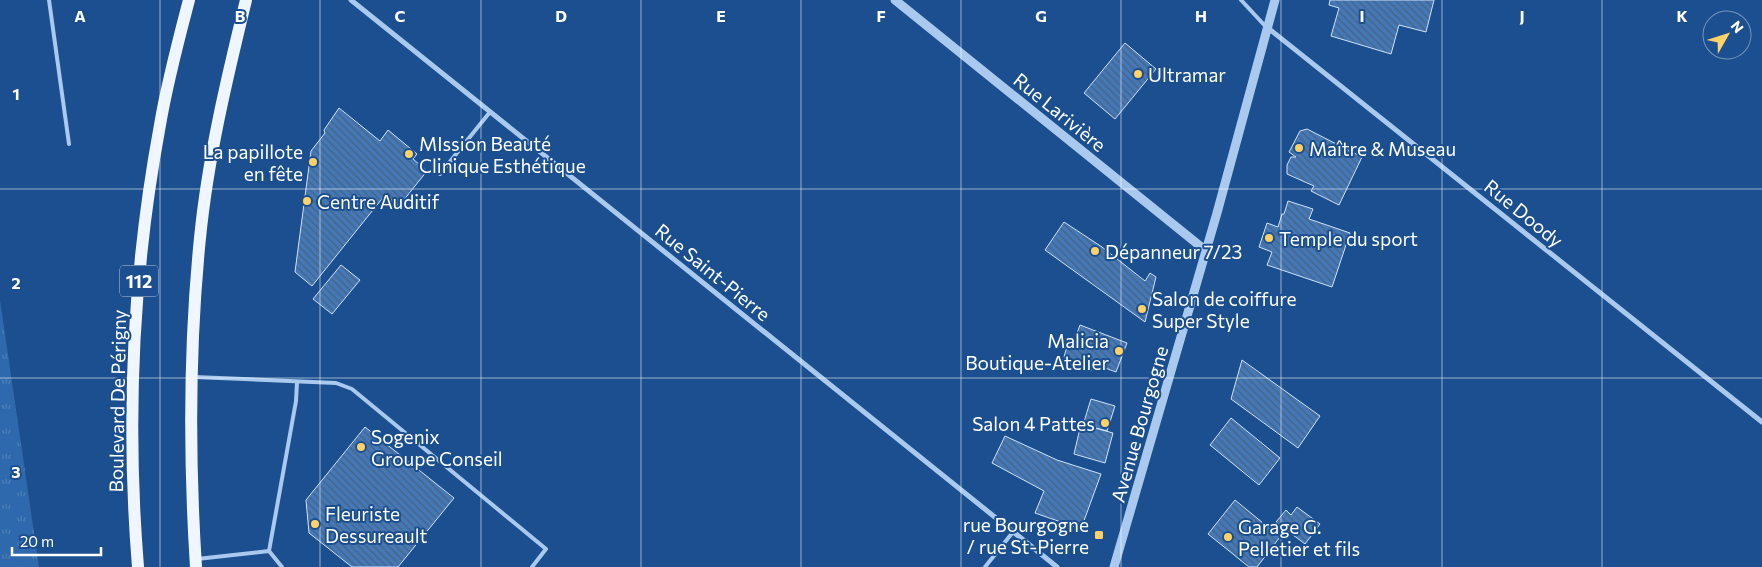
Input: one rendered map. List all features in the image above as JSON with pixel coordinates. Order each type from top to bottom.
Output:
[{"type":"main road","name":"Boulevard De Périgny","points":[[138,567],[133,427],[140,268],[146,209],[158,131],[189,0]]},
{"type":"main road","points":[[195,563],[190,452],[192,377],[200,239],[225,85],[246,0]]},
{"type":"street","name":"Rue Saint-Pierre","points":[[351,0],[1057,567]]},
{"type":"street","name":"Rue Larivière","points":[[895,0],[1205,250]]},
{"type":"street","name":"Avenue Bourgogne","points":[[1114,567],[1275,0]]},
{"type":"street","name":"Rue Doody","points":[[1268,28],[1762,422]]},
{"type":"lane","points":[[49,0],[69,144]]},
{"type":"lane","points":[[1242,0],[1268,28]]},
{"type":"lane","points":[[440,174],[490,112]]},
{"type":"lane","points":[[192,377],[336,384],[352,389],[546,549],[532,567]]},
{"type":"lane","points":[[282,567],[269,551],[296,401],[297,382]]},
{"type":"lane","points":[[985,567],[1013,532]]},
{"type":"lane","points":[[195,563],[269,551]]},
{"type":"green space","points":[[0,300],[39,567],[0,567]]},
{"type":"building","points":[[1330,0],[1434,0],[1426,32],[1399,25],[1391,54],[1331,36],[1339,8],[1329,5]]},
{"type":"building","points":[[1125,43],[1156,69],[1115,119],[1084,93]]},
{"type":"building","points":[[339,108],[380,141],[388,130],[417,154],[413,159],[427,171],[399,206],[385,195],[312,286],[295,272],[311,151],[325,133],[324,130]]},
{"type":"building","points":[[1307,129],[1362,157],[1339,205],[1311,191],[1314,186],[1287,174],[1287,165],[1291,157],[1296,157],[1289,152],[1300,131]]},
{"type":"building","points":[[1288,201],[1313,209],[1309,219],[1350,233],[1332,287],[1267,265],[1272,252],[1259,247],[1267,223],[1278,227]]},
{"type":"building","points":[[1064,222],[1102,247],[1145,281],[1150,273],[1156,277],[1145,322],[1045,250]]},
{"type":"building","points":[[341,265],[360,280],[332,314],[313,299]]},
{"type":"building","points":[[1080,325],[1127,343],[1116,372],[1100,366],[1097,371],[1091,369],[1091,371],[1068,361],[1064,357],[1069,339],[1074,342]]},
{"type":"building","points":[[1242,360],[1320,416],[1298,448],[1231,399]]},
{"type":"building","points":[[1091,399],[1115,406],[1107,431],[1083,425]]},
{"type":"building","points":[[1231,418],[1280,458],[1259,485],[1210,445]]},
{"type":"building","points":[[1081,424],[1113,433],[1105,463],[1074,454]]},
{"type":"building","points":[[365,427],[454,498],[398,567],[352,567],[309,533],[306,500]]},
{"type":"building","points":[[1005,436],[1057,460],[1101,474],[1081,529],[1035,513],[1044,491],[992,463]]},
{"type":"building","points":[[1235,500],[1280,537],[1257,567],[1249,567],[1208,534]]},
{"type":"building","points":[[1297,507],[1320,524],[1305,544],[1276,522],[1286,510],[1291,515]]},
{"type":"place","name":"Ultramar","points":[[1138,74]]},
{"type":"place","name":"Maître & Museau","points":[[1299,148]]},
{"type":"place","name":"MIssion Beauté Clinique Esthétique","points":[[409,154]]},
{"type":"place","name":"La papillote en fête","points":[[313,162]]},
{"type":"place","name":"Centre Auditif","points":[[307,201]]},
{"type":"place","name":"Temple du sport","points":[[1269,238]]},
{"type":"place","name":"Dépanneur 7/23","points":[[1095,251]]},
{"type":"place","name":"Salon de coiffure Super Style","points":[[1142,309]]},
{"type":"place","name":"Malicia Boutique-Atelier","points":[[1119,351]]},
{"type":"place","name":"Salon 4 Pattes","points":[[1105,423]]},
{"type":"place","name":"Sogenix Groupe Conseil","points":[[361,447]]},
{"type":"place","name":"Fleuriste Dessureault","points":[[315,524]]},
{"type":"place","name":"rue Bourgogne / rue St-Pierre","points":[[1099,535]]},
{"type":"place","name":"Garage G. Pelletier et fils","points":[[1228,537]]}]
